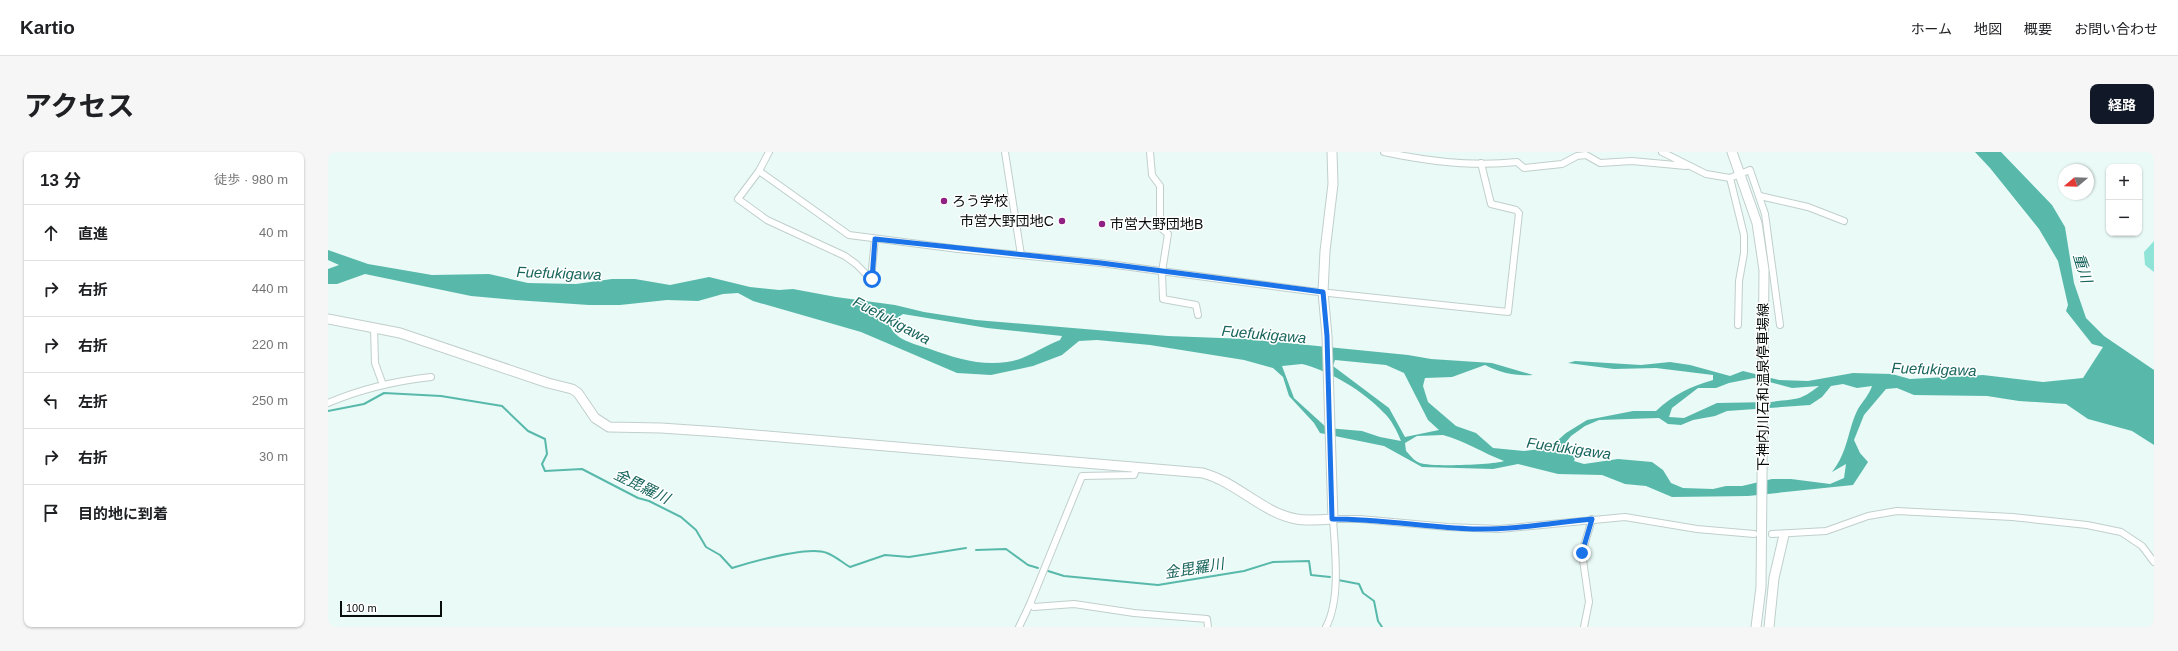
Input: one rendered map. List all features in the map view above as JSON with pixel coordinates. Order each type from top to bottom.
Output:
[{"type":"street","points":[[769,152],[759,171],[738,199],[767,220],[845,256],[872,279],[875,239]]},
{"type":"street","points":[[1005,152],[1021,255]]},
{"type":"street","points":[[1150,152],[1152,175],[1160,186],[1160,227],[1168,234],[1162,272],[1163,298],[1196,304],[1198,315]]},
{"type":"street","points":[[1326,627],[1330,619],[1334,598],[1327,336],[1323,292],[1325,251],[1333,184],[1332,152]]},
{"type":"street","points":[[1384,152],[1420,160],[1494,165],[1517,162],[1524,168],[1562,164],[1577,156],[1586,155],[1600,162],[1632,161],[1686,166]]},
{"type":"street","points":[[1662,152],[1686,166],[1712,176],[1730,178],[1750,170],[1765,214],[1780,325]]},
{"type":"street","name":"下神内川石和温泉停車場線","points":[[1732,152],[1741,173],[1757,224],[1763,262],[1764,347],[1761,587],[1756,627]]},
{"type":"street","points":[[759,171],[849,235],[1101,263],[1323,292],[1508,312],[1519,213],[1516,210],[1491,204],[1481,163]]},
{"type":"street","points":[[1730,178],[1744,235],[1739,281],[1738,325]]},
{"type":"street","points":[[1760,196],[1808,207],[1844,221]]},
{"type":"street","points":[[328,319],[374,327],[434,343],[516,372],[572,388],[578,393],[595,418],[609,428],[661,428],[720,432],[1203,473],[1224,481],[1281,514],[1309,520],[1360,519],[1448,527],[1499,529],[1625,517],[1697,529],[1754,534]]},
{"type":"street","points":[[374,327],[375,363],[383,385]]},
{"type":"street","points":[[328,403],[360,391],[383,385],[432,378]]},
{"type":"street","points":[[1019,627],[1030,604],[1082,476],[1134,475],[1137,468]]},
{"type":"street","points":[[1772,534],[1784,535],[1826,531],[1868,516],[1897,511],[2012,517],[2087,524],[2121,532],[2142,546],[2154,562]]},
{"type":"street","points":[[1584,627],[1589,602],[1582,553],[1592,519]]},
{"type":"street","points":[[1769,627],[1774,578],[1784,535]]},
{"type":"street","points":[[1030,604],[1034,607],[1074,604],[1134,613],[1207,619],[1208,627]]},
{"type":"shaded area","points":[[2154,241],[2154,272],[2145,265],[2144,252]]},
{"type":"water","name":"Fuefukigawa","points":[[1975,152],[2001,152],[2052,205],[2065,227],[2074,283],[2086,318],[2104,336],[2154,370],[2154,445],[2132,431],[2088,419],[2066,404],[2019,401],[1987,396],[1914,395],[1897,388],[1886,389],[1864,415],[1854,440],[1860,453],[1868,462],[1853,485],[1748,496],[1672,497],[1646,486],[1625,484],[1602,475],[1558,474],[1518,464],[1493,469],[1422,467],[1384,446],[1320,433],[1314,423],[1289,396],[1283,377],[1273,368],[1244,360],[1150,345],[1097,340],[1079,341],[1062,355],[1033,366],[991,375],[957,373],[861,332],[753,301],[738,293],[723,294],[698,301],[667,300],[620,305],[589,305],[471,296],[365,274],[337,284],[328,284],[328,269],[339,265],[328,260],[328,250],[368,264],[432,275],[489,274],[528,283],[576,284],[612,279],[635,279],[670,285],[709,277],[750,287],[779,290],[793,289],[836,297],[895,305],[924,312],[976,320],[1168,336],[1247,339],[1408,355],[1431,359],[1492,363],[1533,375],[1508,373],[1485,365],[1452,377],[1425,378],[1423,386],[1428,402],[1456,426],[1476,433],[1493,448],[1524,451],[1549,448],[1566,433],[1587,420],[1633,411],[1656,411],[1669,400],[1683,392],[1697,385],[1713,380],[1713,375],[1656,368],[1614,369],[1568,363],[1575,361],[1641,365],[1670,362],[1690,365],[1730,376],[1743,371],[1779,380],[1808,381],[1853,373],[1892,374],[1910,379],[1983,375],[2043,382],[2083,378],[2103,347],[2092,344],[2066,311],[2068,305],[2058,261],[2039,229],[1990,168]],"holes":[[[903,314],[987,328],[1062,336],[1060,340],[1021,359],[1007,362],[987,363],[958,358],[911,343],[895,334],[889,323]],[[1335,360],[1386,365],[1404,373],[1428,420],[1439,430],[1405,437],[1389,408],[1333,366]],[[1302,364],[1323,371],[1346,383],[1375,404],[1389,418],[1401,441],[1380,437],[1362,431],[1327,428],[1294,398],[1282,366]],[[1754,378],[1792,388],[1819,386],[1801,397],[1788,400],[1772,402],[1717,403],[1684,418],[1669,417],[1672,408],[1698,388],[1716,388],[1729,383]],[[1843,384],[1857,388],[1872,386],[1854,417],[1842,456],[1832,472],[1846,464],[1844,478],[1830,484],[1791,479],[1772,479],[1742,486],[1726,486],[1713,489],[1683,488],[1671,483],[1663,470],[1652,462],[1618,459],[1584,464],[1574,461],[1576,455],[1565,454],[1561,448],[1571,436],[1585,426],[1599,420],[1659,418],[1668,424],[1681,425],[1693,420],[1715,416],[1727,411],[1810,405],[1822,397],[1831,386]],[[1443,435],[1459,440],[1504,461],[1448,465],[1420,463],[1412,458],[1406,451],[1405,443],[1417,436]]]},
{"type":"waterway","name":"金毘羅川","points":[[328,411],[364,404],[384,393],[441,396],[502,406],[528,431],[545,439],[547,454],[542,464],[545,471],[582,469],[638,498],[649,501],[681,517],[696,530],[706,547],[720,555],[732,568],[780,555],[807,551],[827,553],[850,567],[885,555],[909,557],[966,548]]},
{"type":"waterway","name":"金毘羅川","points":[[976,550],[1006,549],[1028,565],[1038,568]]},
{"type":"waterway","name":"金毘羅川","points":[[1048,571],[1064,576],[1158,585],[1244,571],[1273,562],[1309,561],[1311,575],[1330,577]]},
{"type":"waterway","name":"金毘羅川","points":[[1338,580],[1359,584],[1363,593],[1374,601],[1378,621],[1382,627]]},
{"type":"place","name":"ろう学校","points":[[944,201]]},
{"type":"place","name":"市営大野団地C","points":[[1062,221]]},
{"type":"place","name":"市営大野団地B","points":[[1102,224]]},
{"type":"route","points":[[872,279],[875,239],[1101,263],[1323,292],[1327,336],[1332,519],[1360,519],[1473,529],[1499,529],[1592,519],[1582,553]]},
{"type":"water label","name":"重川","points":[[2083,268]]}]
